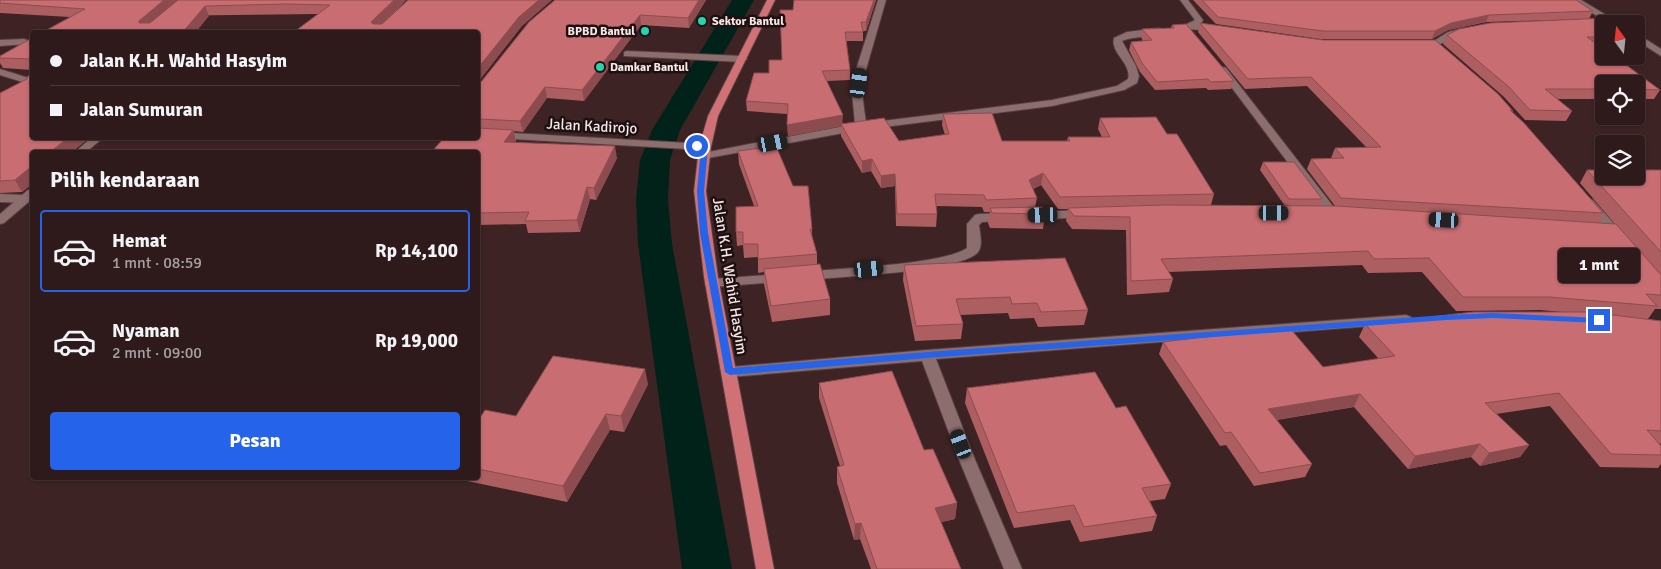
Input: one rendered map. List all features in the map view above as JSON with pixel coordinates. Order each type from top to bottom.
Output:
[{"type":"main road","name":"Jalan K.H. Wahid Hasyim","points":[[765,569],[712,283],[701,199],[702,150],[713,116],[771,0]]},
{"type":"street","points":[[860,127],[857,93],[860,73],[882,0]]},
{"type":"street","points":[[1183,27],[1199,20],[1184,0]]},
{"type":"street","points":[[1575,0],[1601,15]]},
{"type":"street","points":[[1183,27],[1223,30]]},
{"type":"street","points":[[1183,27],[1199,41]]},
{"type":"street","name":"Jalan Kadirojo","points":[[480,134],[658,144],[702,150],[860,127],[1060,102],[1122,89],[1132,84],[1134,72],[1117,40],[1127,35],[1183,27]]},
{"type":"street","points":[[1445,52],[1429,44],[1451,34],[1476,28]]},
{"type":"street","points":[[0,42],[24,42]]},
{"type":"street","points":[[1645,42],[1661,53]]},
{"type":"street","points":[[627,54],[742,59]]},
{"type":"street","points":[[1217,62],[1336,213],[1312,213]]},
{"type":"street","points":[[0,72],[30,85]]},
{"type":"street","points":[[83,150],[95,140]]},
{"type":"street","points":[[1582,195],[1625,245]]},
{"type":"street","points":[[0,198],[29,196]]},
{"type":"street","points":[[0,220],[29,196]]},
{"type":"street","points":[[712,283],[940,262],[966,256],[972,251],[974,246],[973,224],[979,218],[1096,214]]},
{"type":"street","points":[[1594,230],[1613,231]]},
{"type":"street","points":[[730,372],[927,355],[1417,320]]},
{"type":"street","points":[[927,355],[968,462],[1013,569]]},
{"type":"building","points":[[0,0],[164,0],[139,21],[139,23],[150,23],[178,0],[394,0],[371,22],[373,24],[382,24],[408,0],[539,0],[519,17],[480,66],[480,30],[297,30],[330,5],[205,6],[185,30],[47,30],[85,9],[0,3]]},
{"type":"building","points":[[555,0],[699,0],[688,18],[640,15],[582,90],[545,87],[520,121],[480,119],[480,82],[529,22]]},
{"type":"building","points":[[794,0],[874,0],[866,22],[861,22],[863,32],[845,32],[850,70],[822,71],[843,115],[787,125],[788,104],[746,101],[754,73],[769,73],[769,60],[782,60],[780,10],[793,10]]},
{"type":"building","points":[[1202,0],[1576,0],[1593,11],[1489,15],[1451,23],[1435,31],[1323,31],[1218,17]]},
{"type":"building","points":[[1595,19],[1595,37],[1587,37],[1595,43],[1595,65],[1626,65],[1640,75],[1595,75],[1595,89],[1545,89],[1572,111],[1530,110],[1509,87],[1447,35],[1459,29],[1490,23]]},
{"type":"building","points":[[1200,23],[1323,40],[1435,40],[1498,94],[1513,111],[1510,110],[1524,123],[1603,213],[1341,198],[1311,159],[1344,158],[1335,148],[1381,147],[1311,77],[1248,79]]},
{"type":"building","points":[[1186,24],[1234,81],[1211,82],[1208,79],[1157,82],[1142,63],[1131,42],[1152,40],[1142,29],[1174,28],[1172,25]]},
{"type":"building","points":[[30,39],[30,59],[0,58],[0,56]]},
{"type":"building","points":[[30,75],[30,140],[65,140],[53,150],[30,150],[30,168],[15,180],[0,181],[0,93],[27,79]]},
{"type":"building","points":[[1645,79],[1660,90],[1645,89]]},
{"type":"building","points":[[992,113],[1002,141],[1070,141],[1068,137],[1110,137],[1100,118],[1156,117],[1167,134],[1177,134],[1214,194],[1060,197],[1043,173],[1029,180],[1037,198],[986,200],[984,195],[935,194],[937,214],[897,214],[895,174],[881,176],[872,159],[862,161],[841,124],[884,118],[899,141],[949,134],[943,114]]},
{"type":"building","points":[[480,128],[513,130],[504,142],[615,146],[594,188],[587,187],[577,220],[525,221],[529,212],[480,213],[480,150],[434,149],[442,140],[480,140]]},
{"type":"building","points":[[776,146],[793,186],[808,186],[812,229],[810,229],[817,254],[758,259],[758,244],[743,244],[743,232],[736,232],[736,207],[758,206],[738,151]]},
{"type":"building","points":[[1263,162],[1294,162],[1322,199],[1289,199]]},
{"type":"building","points":[[1587,170],[1595,170],[1595,179]]},
{"type":"building","points":[[1645,170],[1661,170],[1661,252],[1601,185],[1645,185]]},
{"type":"building","points":[[1163,205],[1337,206],[1616,224],[1661,275],[1661,295],[1646,294],[1657,306],[1549,297],[1463,297],[1429,258],[1374,259],[1368,251],[1161,259],[1173,279],[1131,281],[1130,217],[1074,216],[1068,208]]},
{"type":"building","points":[[1042,207],[1045,214],[992,213],[990,208]]},
{"type":"building","points":[[1065,258],[1088,310],[1041,312],[1037,303],[1012,304],[1010,297],[956,299],[963,324],[916,326],[904,265]]},
{"type":"building","points":[[820,264],[830,299],[771,306],[764,269]]},
{"type":"building","points":[[1474,312],[1589,312],[1661,321],[1661,431],[1647,430],[1661,446],[1661,455],[1611,454],[1559,393],[1485,403],[1529,445],[1489,453],[1480,444],[1415,456],[1360,394],[1268,409],[1312,464],[1260,473],[1231,432],[1225,433],[1163,342],[1289,327],[1323,367],[1395,356],[1365,324]]},
{"type":"building","points":[[553,356],[645,369],[621,416],[606,414],[563,486],[480,469],[480,418],[485,410],[516,416]]},
{"type":"building","points":[[892,371],[924,450],[933,449],[957,503],[935,508],[961,569],[877,569],[861,523],[855,524],[837,467],[844,465],[819,383]]},
{"type":"building","points":[[1095,372],[1116,408],[1126,406],[1171,484],[1142,488],[1157,516],[1084,527],[1074,505],[1017,513],[967,388]]},
{"type":"waterway","points":[[707,569],[655,244],[652,200],[655,160],[666,130],[743,0]]},
{"type":"place","name":"Sektor Bantul","points":[[702,21]]},
{"type":"place","name":"BPBD Bantul","points":[[645,31]]},
{"type":"place","name":"Damkar Bantul","points":[[600,67]]},
{"type":"route","points":[[697,146],[705,147],[700,191],[704,233],[730,372],[927,355],[1493,315],[1599,320]]}]
